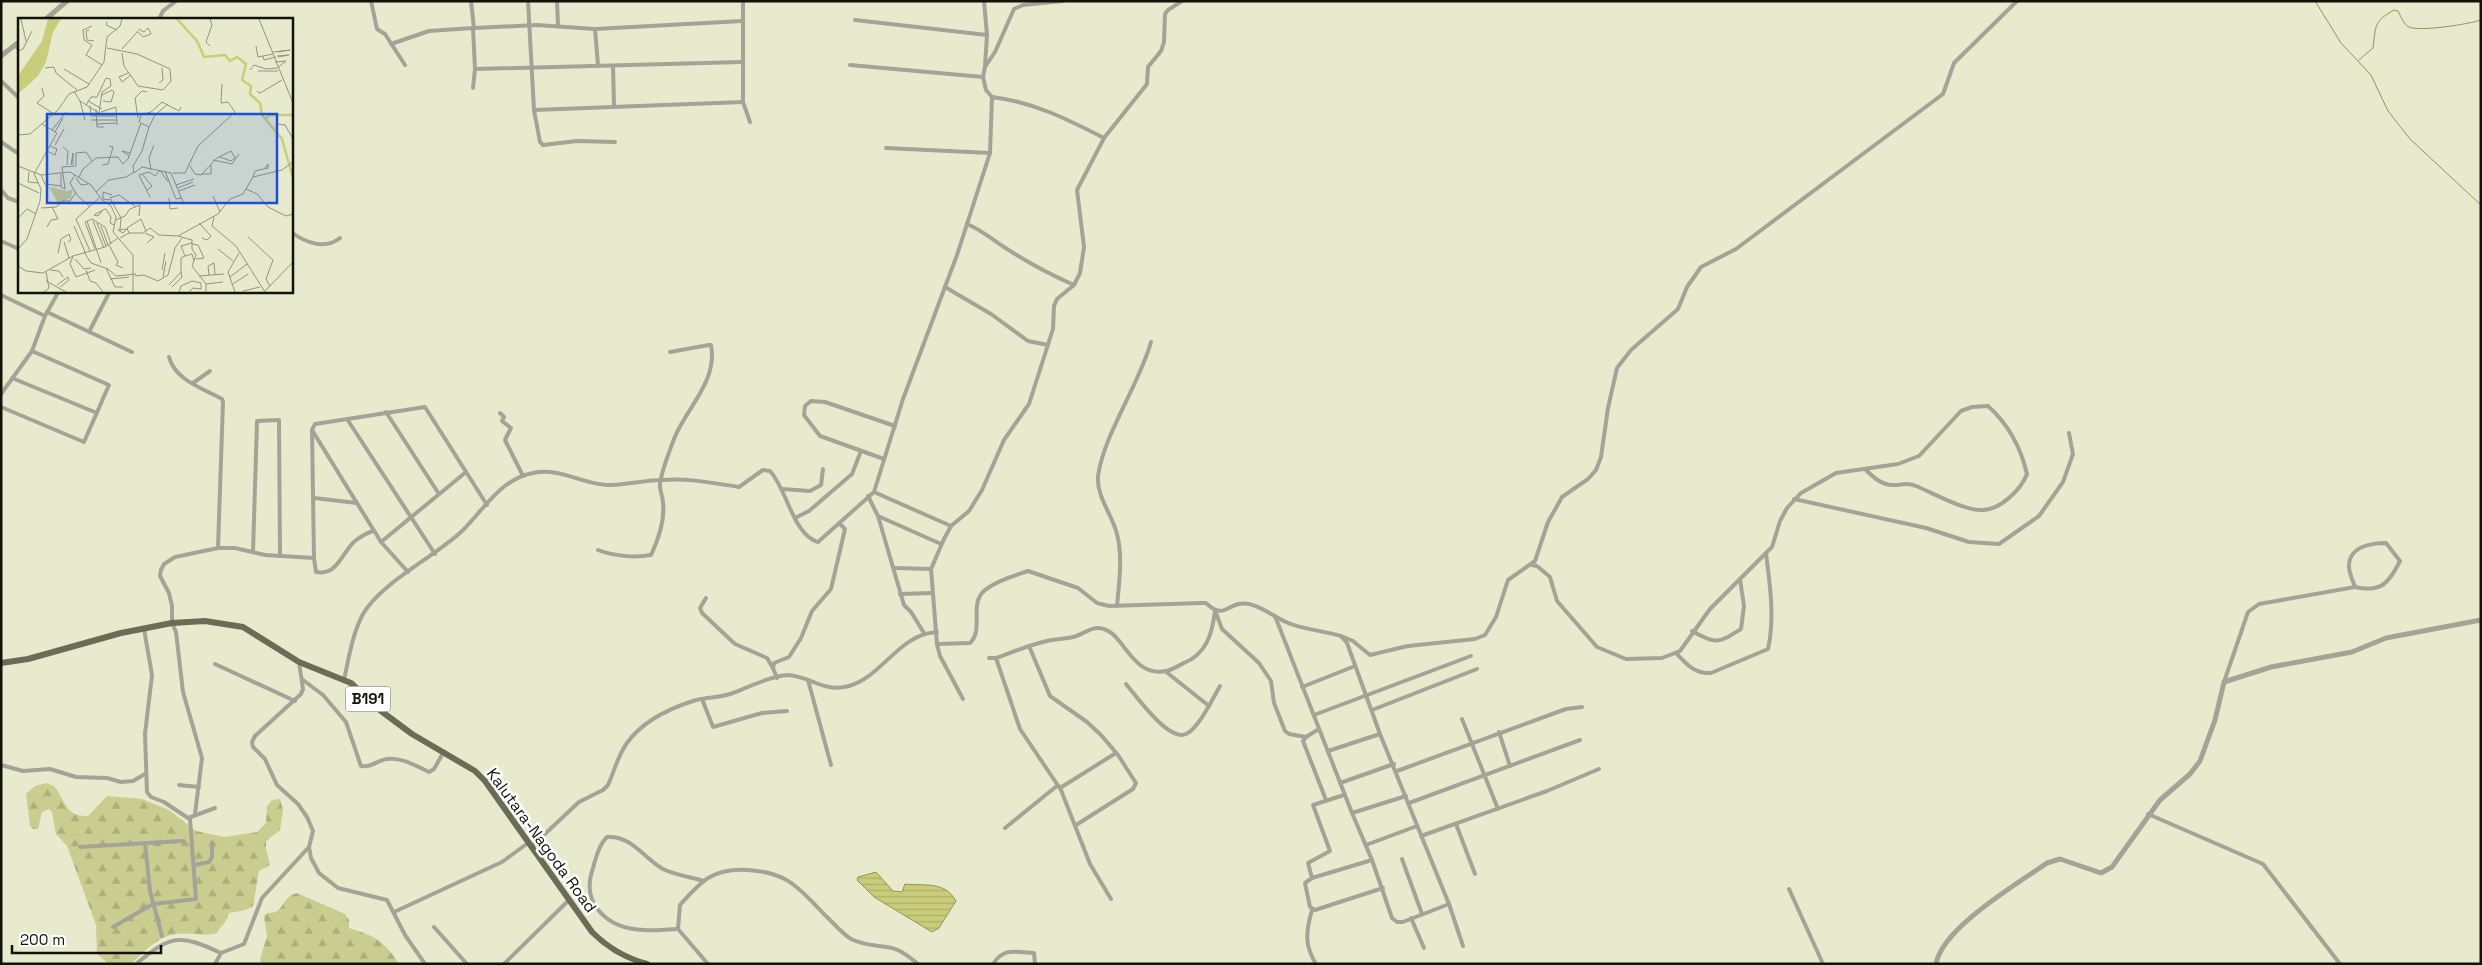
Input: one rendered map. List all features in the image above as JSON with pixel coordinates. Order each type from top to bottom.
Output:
[{"type":"main road","name":"Kalutara-Nagoda Road","points":[[1,663],[28,659],[172,623],[205,621],[243,627],[300,662],[352,683],[389,717],[443,753],[475,771],[485,781],[570,898],[584,922],[601,941],[634,960],[647,964]]},
{"type":"street","points":[[47,18],[67,1]]},
{"type":"street","points":[[159,18],[163,11],[176,1]]},
{"type":"street","points":[[370,1],[377,29],[385,34],[405,65]]},
{"type":"street","points":[[471,1],[475,68],[473,88]]},
{"type":"street","points":[[528,1],[534,110],[538,134],[543,145],[577,141],[615,142]]},
{"type":"street","points":[[557,1],[558,26]]},
{"type":"street","points":[[743,1],[743,102],[750,122]]},
{"type":"street","points":[[344,680],[352,638],[364,613],[383,591],[435,554],[487,505],[497,491],[532,472],[554,472],[605,485],[662,480],[698,480],[739,487],[763,470],[770,471],[779,480],[796,518],[808,538],[818,542],[874,492],[895,426],[968,224],[990,153],[992,97],[986,90],[983,77],[987,35],[984,1]]},
{"type":"street","points":[[985,67],[995,52],[1014,9],[1022,5],[1063,1]]},
{"type":"street","points":[[963,699],[940,656],[937,644],[930,569],[941,544],[952,526],[969,511],[982,490],[1004,440],[1030,404],[1053,329],[1054,306],[1057,299],[1074,285],[1080,273],[1084,247],[1076,190],[1104,138],[1148,84],[1148,67],[1161,51],[1164,42],[1166,14],[1168,10],[1182,1]]},
{"type":"street","points":[[1215,611],[1247,604],[1260,608],[1291,624],[1341,636],[1353,641],[1370,656],[1408,646],[1485,635],[1496,617],[1504,586],[1508,580],[1532,565],[1538,555],[1548,522],[1562,497],[1588,479],[1596,470],[1617,368],[1631,350],[1678,309],[1687,287],[1701,268],[1736,249],[1943,94],[1954,63],[2017,1]]},
{"type":"street","points":[[855,20],[987,35]]},
{"type":"street","points":[[391,44],[429,31],[473,28],[558,26],[595,29],[742,21]]},
{"type":"street","points":[[595,29],[598,65]]},
{"type":"street","points":[[1,56],[17,46]]},
{"type":"street","points":[[475,68],[742,62]]},
{"type":"street","points":[[850,65],[983,77]]},
{"type":"street","points":[[613,66],[614,106]]},
{"type":"street","points":[[1,81],[18,97]]},
{"type":"street","points":[[992,97],[1018,100],[1046,110],[1104,138]]},
{"type":"street","points":[[534,110],[743,102]]},
{"type":"street","points":[[1,142],[18,153]]},
{"type":"street","points":[[886,148],[990,153]]},
{"type":"street","points":[[2,192],[8,198],[18,202]]},
{"type":"street","points":[[968,224],[980,229],[997,243],[1044,272],[1074,285]]},
{"type":"street","points":[[292,232],[318,245],[331,245],[340,238]]},
{"type":"street","points":[[1,241],[18,249]]},
{"type":"street","points":[[945,287],[991,314],[1028,341],[1048,345]]},
{"type":"street","points":[[1,394],[32,352],[46,314],[58,292]]},
{"type":"street","points":[[89,332],[109,292]]},
{"type":"street","points":[[1,295],[132,352]]},
{"type":"street","points":[[1118,606],[1120,572],[1118,534],[1099,488],[1098,477],[1108,444],[1145,362],[1151,342]]},
{"type":"street","points":[[598,550],[608,554],[651,554],[662,524],[664,504],[660,484],[680,425],[691,411],[711,374],[713,355],[711,345],[670,352]]},
{"type":"street","points":[[1,407],[84,442],[109,385],[32,352]]},
{"type":"street","points":[[169,357],[171,365],[179,376],[222,398],[218,548]]},
{"type":"street","points":[[193,383],[210,371]]},
{"type":"street","points":[[12,378],[97,413]]},
{"type":"street","points":[[1,385],[6,387]]},
{"type":"street","points":[[884,459],[820,436],[804,415],[805,406],[811,401],[825,402],[895,426]]},
{"type":"street","points":[[1532,565],[1537,566],[1550,577],[1557,601],[1597,647],[1626,659],[1654,659],[1680,651],[1692,631],[1710,609],[1772,547],[1780,521],[1794,498],[1836,473],[1865,468],[1898,464],[1918,456],[1961,412],[1972,407],[1988,406],[2001,418],[2012,435],[2027,474],[2024,484],[2015,494],[2001,503],[1982,511],[1935,496],[1907,483],[1892,486],[1884,484],[1865,468]]},
{"type":"street","points":[[374,531],[354,542],[340,563],[330,570],[317,573],[314,558],[312,430],[315,424],[425,407],[487,505]]},
{"type":"street","points":[[386,412],[439,494]]},
{"type":"street","points":[[500,413],[504,418],[502,421],[511,428],[505,440],[523,476]]},
{"type":"street","points":[[347,419],[435,554]]},
{"type":"street","points":[[253,552],[257,421],[279,420],[280,556]]},
{"type":"street","points":[[312,430],[381,542],[408,572]]},
{"type":"street","points":[[1794,498],[1926,528],[1969,542],[1999,544],[2039,516],[2064,482],[2073,454],[2069,433]]},
{"type":"street","points":[[796,518],[809,511],[852,474],[861,451]]},
{"type":"street","points":[[782,488],[816,489],[821,485],[823,468]]},
{"type":"street","points":[[381,542],[466,472]]},
{"type":"street","points":[[874,492],[952,526]]},
{"type":"street","points":[[868,496],[878,516],[904,605],[911,612],[924,633]]},
{"type":"street","points":[[314,498],[357,503]]},
{"type":"street","points":[[878,516],[941,544]]},
{"type":"street","points":[[773,668],[774,663],[789,657],[801,638],[812,611],[831,589],[845,529],[838,523]]},
{"type":"street","points":[[1936,964],[1947,940],[1973,916],[2047,863],[2060,859],[2094,872],[2107,872],[2148,814],[2160,800],[2190,774],[2200,761],[2215,720],[2224,682],[2248,612],[2259,604],[2354,587],[2370,591],[2390,581],[2400,561],[2386,543],[2368,543],[2352,555],[2348,565],[2354,587]]},
{"type":"street","points":[[195,814],[202,758],[183,692],[169,593],[160,576],[164,564],[180,555],[218,548],[235,548],[280,556],[314,558]]},
{"type":"street","points":[[1676,653],[1691,668],[1702,673],[1711,673],[1768,649],[1772,632],[1773,607],[1766,553]]},
{"type":"street","points":[[894,568],[930,569]]},
{"type":"street","points":[[937,644],[970,643],[976,634],[977,606],[981,595],[998,583],[1028,571],[1078,588],[1097,603],[1118,606],[1206,603],[1215,611],[1222,628],[1259,663],[1271,681],[1274,703],[1285,731],[1289,734],[1306,737]]},
{"type":"street","points":[[1692,631],[1713,642],[1722,641],[1741,629],[1744,606],[1740,579]]},
{"type":"street","points":[[900,594],[932,593]]},
{"type":"street","points":[[706,598],[700,608],[702,613],[735,644],[768,658],[777,678]]},
{"type":"street","points":[[989,658],[996,658],[1030,646],[1075,637],[1089,629],[1100,628],[1111,633],[1137,664],[1148,669],[1165,671],[1195,659],[1202,652],[1213,628],[1215,611]]},
{"type":"street","points":[[1275,616],[1344,795],[1383,888],[1392,918],[1396,922],[1450,904]]},
{"type":"street","points":[[2224,682],[2271,667],[2352,652],[2386,638],[2481,620]]},
{"type":"street","points":[[144,629],[152,675],[145,734],[147,792],[151,797],[164,802],[190,819]]},
{"type":"street","points":[[394,912],[502,862],[530,845],[579,802],[603,790],[608,785],[626,743],[643,726],[666,710],[702,699],[723,696],[784,675],[803,677],[833,689],[851,686],[874,674],[886,660],[924,633],[937,632]]},
{"type":"street","points":[[1341,636],[1347,643],[1380,734],[1397,771],[1421,836],[1450,904],[1462,946]]},
{"type":"street","points":[[1030,646],[1050,696],[1087,722],[1116,753],[1136,783],[1135,786],[1076,825]]},
{"type":"street","points":[[1314,715],[1471,656]]},
{"type":"street","points":[[996,658],[1020,729],[1059,786],[1090,864],[1111,899]]},
{"type":"street","points":[[215,964],[221,953],[244,944],[262,898],[309,847],[313,832],[304,811],[277,785],[265,759],[252,745],[255,736],[295,701],[303,689],[300,662]]},
{"type":"street","points":[[215,664],[295,701]]},
{"type":"street","points":[[1302,687],[1355,666]]},
{"type":"street","points":[[1372,710],[1477,669]]},
{"type":"street","points":[[1165,671],[1208,706]]},
{"type":"street","points":[[303,680],[323,695],[346,722],[361,766],[366,767],[389,758],[399,759],[429,772],[434,769],[443,753]]},
{"type":"street","points":[[808,680],[831,765]]},
{"type":"street","points":[[1126,684],[1165,728],[1177,735],[1186,734],[1195,726],[1220,686]]},
{"type":"street","points":[[702,699],[713,727],[762,713],[787,710]]},
{"type":"street","points":[[1397,771],[1566,708],[1582,707]]},
{"type":"street","points":[[1462,719],[1498,809]]},
{"type":"street","points":[[1319,729],[1303,741],[1326,800]]},
{"type":"street","points":[[1498,732],[1510,766]]},
{"type":"street","points":[[1328,751],[1380,734]]},
{"type":"street","points":[[1409,803],[1580,740]]},
{"type":"street","points":[[1005,828],[1059,786],[1116,753]]},
{"type":"street","points":[[1340,783],[1394,764]]},
{"type":"street","points":[[1,765],[24,771],[50,769],[76,777],[108,778],[121,782],[133,781],[145,774]]},
{"type":"street","points":[[1421,836],[1498,809],[1599,769]]},
{"type":"street","points":[[179,784],[199,787]]},
{"type":"street","points":[[1312,878],[1308,863],[1330,851],[1313,806],[1344,795]]},
{"type":"street","points":[[1352,813],[1406,796]]},
{"type":"street","points":[[113,927],[153,904],[194,901],[197,897],[190,819],[195,814],[215,808]]},
{"type":"street","points":[[2148,814],[2263,864],[2340,964]]},
{"type":"street","points":[[1456,824],[1475,874]]},
{"type":"street","points":[[1366,845],[1418,826]]},
{"type":"street","points":[[678,929],[642,930],[616,924],[606,919],[592,901],[589,891],[590,876],[602,842],[607,837],[623,840],[638,847],[662,868],[704,881]]},
{"type":"street","points":[[80,847],[183,841]]},
{"type":"street","points":[[145,843],[153,904],[162,936]]},
{"type":"street","points":[[194,865],[209,862],[212,858],[212,843]]},
{"type":"street","points":[[309,847],[315,867],[330,884],[351,892],[387,900],[405,935],[425,964]]},
{"type":"street","points":[[1402,859],[1422,914]]},
{"type":"street","points":[[1316,964],[1306,944],[1306,933],[1312,910],[1304,888],[1305,883],[1312,878],[1372,860]]},
{"type":"street","points":[[708,964],[678,929],[680,905],[704,881],[722,870],[776,873],[790,881],[852,939],[871,947],[892,948],[902,952],[918,964]]},
{"type":"street","points":[[1312,910],[1383,888]]},
{"type":"street","points":[[1789,889],[1823,964]]},
{"type":"street","points":[[504,964],[570,898]]},
{"type":"street","points":[[1411,918],[1424,948]]},
{"type":"street","points":[[434,927],[466,964]]},
{"type":"street","points":[[136,964],[150,952],[172,940],[184,938],[193,940],[221,953]]},
{"type":"street","points":[[993,964],[1000,954],[1004,952],[1034,953],[1035,964]]},
{"type":"green space","points":[[46,783],[54,786],[70,811],[80,816],[88,816],[107,796],[142,799],[169,810],[196,831],[224,837],[257,832],[266,823],[267,806],[272,800],[280,799],[283,810],[280,830],[266,841],[270,865],[259,871],[253,906],[246,910],[229,913],[217,933],[207,935],[170,935],[152,945],[131,964],[109,964],[97,954],[96,925],[67,846],[56,834],[52,812],[49,809],[42,812],[38,829],[33,829],[30,826],[26,794],[35,786]]},
{"type":"green space","points":[[297,893],[345,914],[349,920],[349,928],[378,940],[388,949],[399,964],[261,964],[260,959],[267,936],[264,916],[278,910],[289,897]]},
{"type":"shaded area","points":[[876,872],[893,891],[902,892],[905,884],[934,886],[946,890],[956,901],[939,928],[932,932],[874,897],[857,880],[858,877]]},
{"type":"waterway","points":[[2315,1],[2341,43],[2371,75],[2388,111],[2410,139],[2481,205]]},
{"type":"waterway","points":[[2359,60],[2373,48],[2375,29],[2379,21],[2394,10],[2398,11],[2407,26],[2423,29],[2481,20]]}]
